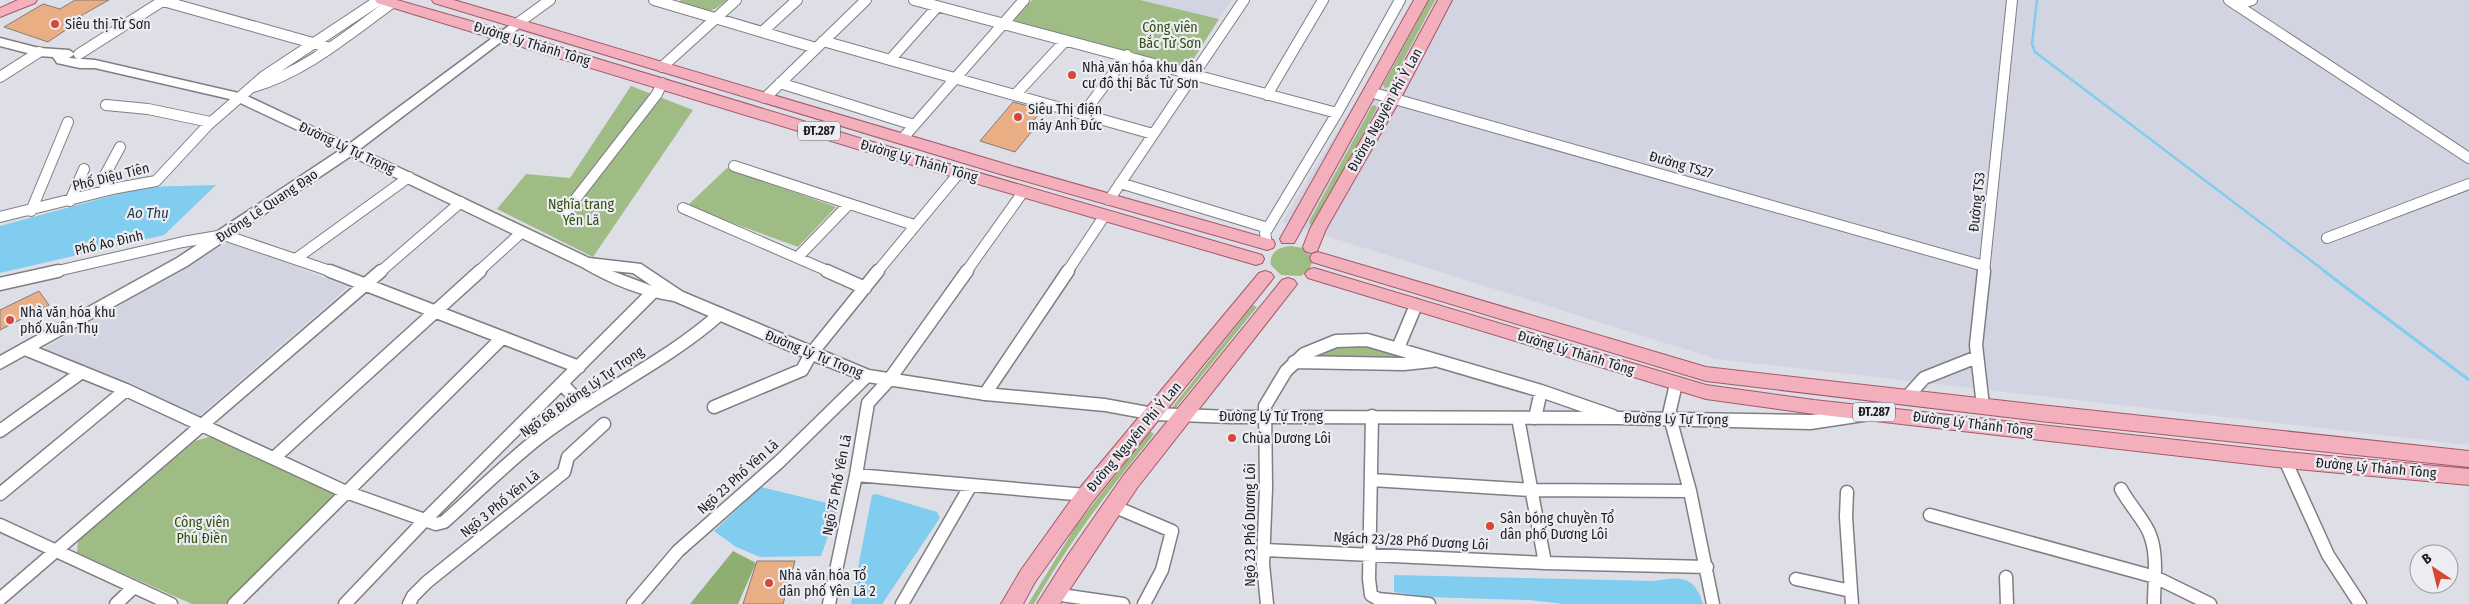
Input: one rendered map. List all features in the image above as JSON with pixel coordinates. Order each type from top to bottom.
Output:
[{"type":"main road","points":[[0,2],[4,0]]},
{"type":"main road","points":[[0,13],[30,0]]},
{"type":"main road","name":"Đường Lý Thánh Tông","points":[[439,0],[999,167],[1256,259]]},
{"type":"main road","name":"Đường Nguyên Phi Ỷ Lan","points":[[1288,239],[1421,0]]},
{"type":"main road","name":"Đường Nguyên Phi Ỷ Lan","points":[[1314,260],[1321,224],[1393,98],[1445,0]]},
{"type":"main road","name":"Đường Lý Thánh Tông","points":[[385,1],[504,35],[1023,192],[1268,236]]},
{"type":"main road","name":"Đường Lê Quang Đạo","points":[[0,363],[181,262],[224,234],[351,150],[518,23]]},
{"type":"main road","name":"Đường Lý Tự Trọng","points":[[0,42],[39,52],[59,55],[78,54],[92,57],[95,64]]},
{"type":"main road","name":"Đường Lý Tự Trọng","points":[[59,55],[61,60],[80,64],[95,64],[238,97],[409,176],[587,263],[616,280],[653,292],[678,296]]},
{"type":"main road","points":[[988,182],[999,167]]},
{"type":"main road","points":[[1268,236],[1288,239],[1300,241],[1314,260],[1302,282],[1288,284],[1274,282],[1265,277],[1258,269],[1256,259],[1268,236]]},
{"type":"main road","name":"Đường Lý Thánh Tông","points":[[1314,260],[1416,305],[1706,392],[2285,460],[2469,477]]},
{"type":"main road","name":"Đường Lý Thánh Tông","points":[[1314,260],[1706,374],[2469,459]]},
{"type":"main road","name":"Đường Lý Tự Trọng","points":[[587,263],[636,268],[678,296],[811,354],[867,376],[984,394],[1105,405],[1154,414],[1618,418],[1811,422],[1883,413]]},
{"type":"main road","name":"Đường Nguyên Phi Ỷ Lan","points":[[1012,604],[1033,569],[1086,494],[1154,414],[1265,277]]},
{"type":"main road","name":"Đường Nguyên Phi Ỷ Lan","points":[[1051,599],[1113,506],[1288,284]]},
{"type":"main road","points":[[1983,406],[1987,425]]},
{"type":"main road","points":[[2437,456],[2449,474]]},
{"type":"street","points":[[78,54],[163,0],[327,47]]},
{"type":"street","points":[[518,23],[550,0]]},
{"type":"street","points":[[654,0],[718,17],[762,32],[890,60],[1153,134]]},
{"type":"street","points":[[662,67],[736,0]]},
{"type":"street","points":[[762,32],[797,0]]},
{"type":"street","points":[[765,98],[866,0]]},
{"type":"street","points":[[914,0],[1064,41],[1127,55],[1338,113]]},
{"type":"street","points":[[903,138],[1024,0]]},
{"type":"street","points":[[984,394],[1107,207],[1120,183],[1244,0]]},
{"type":"street","points":[[1267,95],[1322,0]]},
{"type":"street","points":[[1120,183],[1268,236],[1400,0]]},
{"type":"street","name":"Đường TS3","points":[[1983,406],[1976,345],[2012,0]]},
{"type":"street","points":[[2233,2],[2252,0]]},
{"type":"street","name":"Phố Diệu Tiên","points":[[0,217],[70,201],[106,190],[156,182],[210,122],[263,77],[385,1]]},
{"type":"street","name":"Phố Diệu Tiên","points":[[253,87],[265,85],[327,47],[385,1]]},
{"type":"street","points":[[2233,2],[2469,158]]},
{"type":"street","points":[[890,60],[937,6]]},
{"type":"street","points":[[1015,94],[1064,41]]},
{"type":"street","points":[[0,76],[39,52]]},
{"type":"street","points":[[1083,114],[1127,55]]},
{"type":"street","points":[[567,210],[657,94],[662,83]]},
{"type":"street","points":[[780,83],[914,125]]},
{"type":"street","name":"Đường TS27","points":[[1370,92],[1984,266]]},
{"type":"street","points":[[106,105],[148,110],[210,122]]},
{"type":"street","points":[[31,210],[68,122]]},
{"type":"street","points":[[106,190],[105,175],[120,147]]},
{"type":"street","points":[[734,166],[914,225]]},
{"type":"street","points":[[70,201],[72,190],[84,169]]},
{"type":"street","points":[[714,407],[802,370],[811,354],[914,225],[959,173]]},
{"type":"street","points":[[297,258],[409,176]]},
{"type":"street","points":[[2327,238],[2469,184]]},
{"type":"street","name":"Ngõ 75 Phố Yên Lã","points":[[829,604],[856,475],[868,403],[889,380],[1023,192]]},
{"type":"street","points":[[0,599],[461,202]]},
{"type":"street","points":[[798,257],[849,204]]},
{"type":"street","points":[[683,208],[865,288]]},
{"type":"street","points":[[275,457],[522,232]]},
{"type":"street","points":[[224,234],[297,258],[579,367]]},
{"type":"street","name":"Phố Ao Đình","points":[[0,284],[224,234]]},
{"type":"street","points":[[345,604],[653,292]]},
{"type":"street","points":[[1398,348],[1416,305]]},
{"type":"street","name":"Ngõ 68 Đường Lý Tự Trọng","points":[[426,520],[436,524],[444,522],[541,436],[584,406],[694,337],[720,314]]},
{"type":"street","points":[[234,604],[502,338]]},
{"type":"street","name":"Ngõ 23 Phố Dương Lôi","points":[[1267,604],[1264,550],[1266,488],[1264,416],[1269,396],[1294,362],[1316,347],[1336,340],[1361,339],[1398,348],[1541,391],[1618,418]]},
{"type":"street","points":[[25,349],[126,390],[275,457],[346,492],[426,520]]},
{"type":"street","points":[[1907,397],[1924,378],[1977,357]]},
{"type":"street","points":[[1294,362],[1404,364],[1438,360]]},
{"type":"street","points":[[0,431],[82,372]]},
{"type":"street","name":"Ngõ 23 Phố Yên Lã","points":[[633,604],[646,586],[678,551],[779,462],[867,376]]},
{"type":"street","points":[[562,384],[584,406]]},
{"type":"street","points":[[1676,384],[1670,404],[1670,420],[1690,491],[1707,567],[1713,604]]},
{"type":"street","points":[[0,494],[126,390]]},
{"type":"street","points":[[1535,418],[1541,391]]},
{"type":"street","points":[[1372,416],[1369,579],[1371,595],[1373,598],[1429,604]]},
{"type":"street","points":[[1518,418],[1546,563]]},
{"type":"street","name":"Ngõ 3 Phố Yên Lã","points":[[409,604],[412,596],[427,582],[564,472],[568,457],[604,424]]},
{"type":"street","points":[[2285,460],[2337,571],[2347,590],[2360,604]]},
{"type":"street","points":[[856,475],[1086,494]]},
{"type":"street","points":[[1372,480],[1532,490],[1690,491]]},
{"type":"street","points":[[902,604],[971,485]]},
{"type":"street","points":[[2121,489],[2130,506],[2150,533],[2154,550],[2154,604]]},
{"type":"street","points":[[1796,579],[1851,598],[1852,570],[1844,514],[1848,492]]},
{"type":"street","points":[[1113,506],[1172,531],[1162,570],[1144,604]]},
{"type":"street","points":[[1930,515],[2154,577],[2210,604]]},
{"type":"street","points":[[0,525],[171,604]]},
{"type":"street","name":"Ngách 23/28 Phố Dương Lôi","points":[[1264,550],[1546,563],[1707,567]]},
{"type":"street","points":[[2006,578],[2007,604]]},
{"type":"street","points":[[116,604],[134,587]]},
{"type":"street","points":[[1051,599],[1123,604]]},
{"type":"shaded area","points":[[1140,0],[1232,0],[1219,19]]},
{"type":"shaded area","points":[[1417,0],[2469,0],[2469,445],[1716,359],[1282,222]]},
{"type":"shaded area","points":[[230,241],[348,287],[199,416],[43,349]]},
{"type":"green space","points":[[681,0],[727,0],[714,9],[703,12],[676,5]]},
{"type":"green space","name":"Công viên Bắc Từ Sơn","points":[[1032,0],[1140,0],[1219,19],[1191,63],[1183,67],[1016,23],[1014,20]]},
{"type":"green space","points":[[1429,0],[1435,0],[1389,87],[1385,88],[1383,85]]},
{"type":"green space","name":"Nghĩa trang Yên Lã","points":[[631,86],[693,110],[593,257],[497,209],[526,174],[570,178]]},
{"type":"green space","points":[[1375,105],[1377,108],[1315,224],[1311,225],[1309,222],[1372,106]]},
{"type":"green space","points":[[727,168],[836,207],[798,247],[687,206]]},
{"type":"green space","points":[[1291,246],[1303,248],[1313,258],[1310,269],[1301,276],[1281,275],[1271,265],[1273,254],[1276,251]]},
{"type":"green space","points":[[1253,305],[1257,307],[1174,410],[1170,410]]},
{"type":"green space","points":[[1368,344],[1407,358],[1312,359],[1316,349]]},
{"type":"green space","points":[[1150,431],[1154,434],[1075,538],[1034,604],[1028,604],[1076,526]]},
{"type":"green space","name":"Công viên Phú Điền","points":[[212,436],[339,492],[336,500],[227,604],[192,604],[77,553],[78,541],[195,441]]},
{"type":"green space","points":[[733,551],[756,563],[738,604],[690,604]]},
{"type":"water","name":"Ao Thụ","points":[[216,185],[164,235],[0,273],[0,226],[144,187]]},
{"type":"water","points":[[761,487],[839,506],[821,556],[760,557],[736,547],[714,531]]},
{"type":"water","points":[[876,494],[937,512],[940,518],[882,604],[851,604],[872,495]]},
{"type":"water","points":[[1394,575],[1655,581],[1680,579],[1686,580],[1696,588],[1703,604],[1564,604],[1529,600],[1426,597],[1394,592]]},
{"type":"building","name":"Siêu thị Từ Sơn","points":[[75,0],[109,0],[77,18],[82,19],[48,42],[4,27],[43,4],[60,9]]},
{"type":"building","name":"Siêu Thị điện máy Anh Đức","points":[[1013,102],[1043,110],[1027,127],[1033,130],[1015,152],[980,141]]},
{"type":"building","name":"Nhà văn hóa khu phố Xuân Thụ","points":[[39,291],[49,305],[0,330],[0,310]]},
{"type":"building","name":"Nhà văn hóa Tổ dân phố Yên Lã 2","points":[[757,561],[795,561],[783,604],[743,604]]},
{"type":"waterway","points":[[2037,0],[2032,44],[2035,52],[2326,272]]},
{"type":"waterway","points":[[2324,271],[2469,380]]},
{"type":"place","name":"Siêu thị Từ Sơn","points":[[55,24]]},
{"type":"place","name":"Nhà văn hóa khu dân cư đô thị Bắc Từ Sơn","points":[[1072,75]]},
{"type":"place","name":"Siêu Thị điện máy Anh Đức","points":[[1018,117]]},
{"type":"place","name":"Nhà văn hóa khu phố Xuân Thụ","points":[[10,320]]},
{"type":"place","name":"Chùa Dương Lôi","points":[[1232,438]]},
{"type":"place","name":"Sân bóng chuyền Tổ dân phố Dương Lôi","points":[[1490,526]]},
{"type":"place","name":"Nhà văn hóa Tổ dân phố Yên Lã 2","points":[[769,583]]}]
